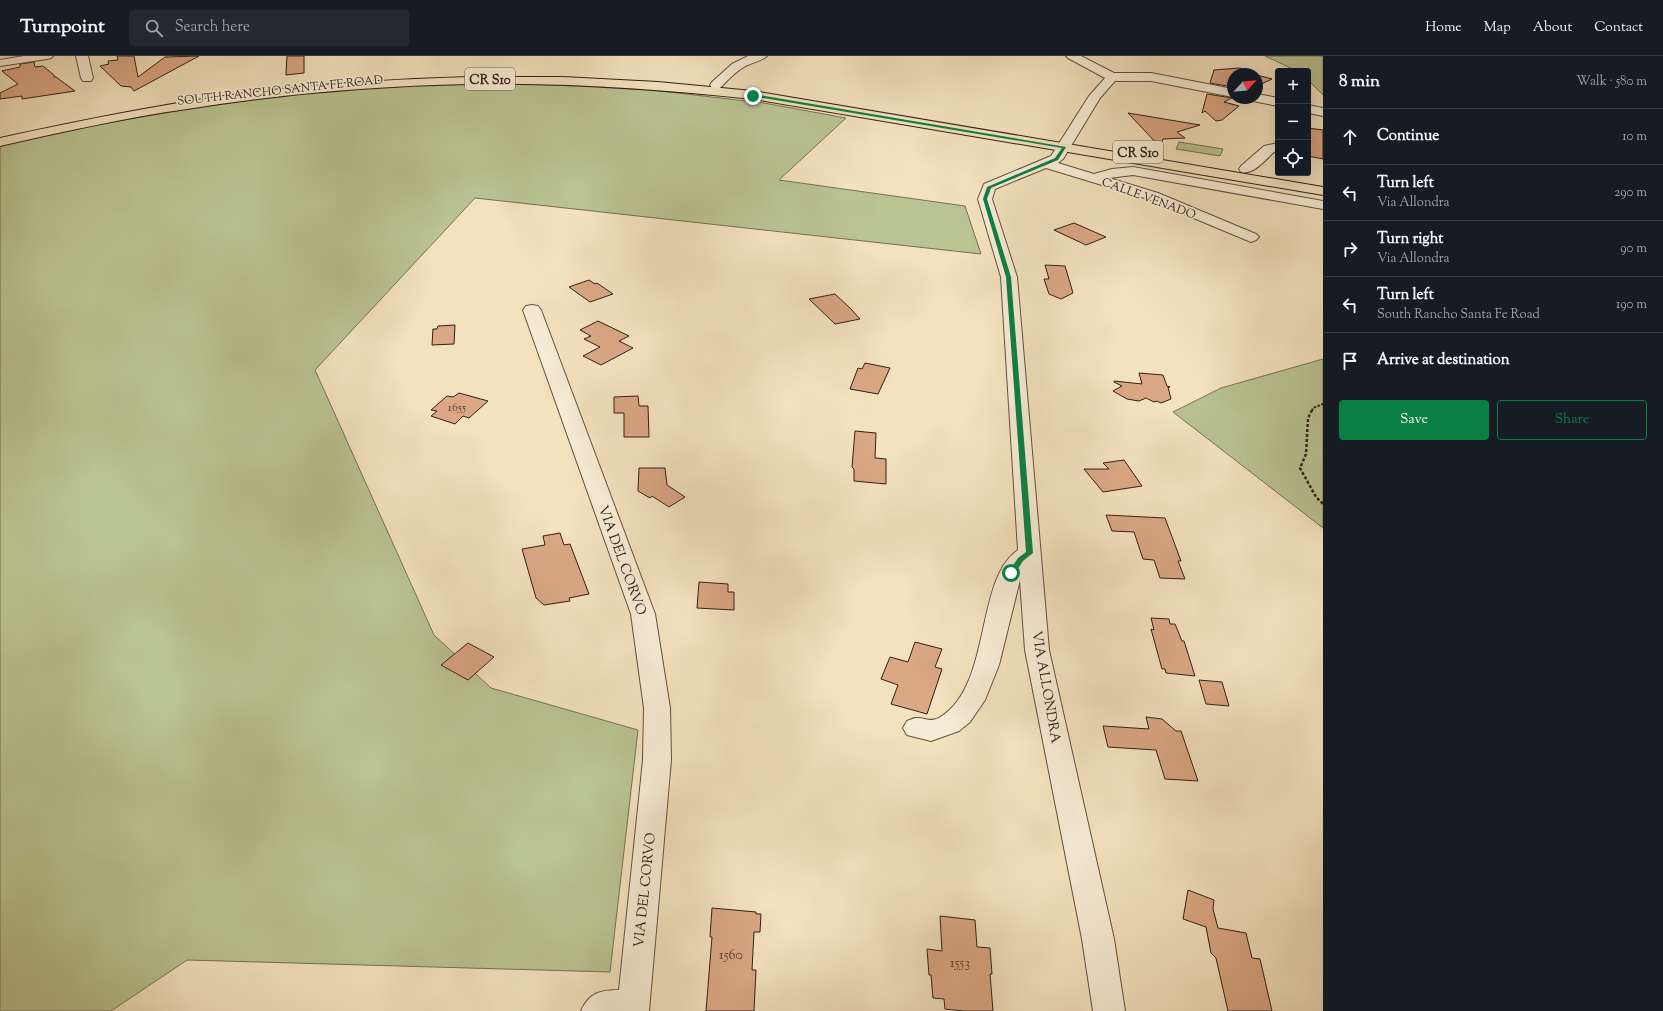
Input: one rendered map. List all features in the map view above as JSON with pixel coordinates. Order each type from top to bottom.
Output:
[{"type":"main road","name":"SOUTH RANCHO SANTA FE ROAD","points":[[0,135],[56,122],[172,101],[287,86],[387,78],[491,74],[614,77],[716,85],[788,95],[1323,191]]},
{"type":"main road","name":"SOUTH RANCHO SANTA FE ROAD","points":[[0,142],[117,117],[259,94],[355,85],[448,80],[496,79],[615,82],[710,90],[795,102],[1066,144],[1246,169],[1323,182]]},
{"type":"street","points":[[0,64],[47,56]]},
{"type":"street","points":[[82,56],[87,78]]},
{"type":"street","points":[[716,85],[732,68],[750,58],[761,56]]},
{"type":"street","points":[[1072,56],[1112,77],[1151,77],[1227,92]]},
{"type":"street","name":"VIA ALLONDRA","points":[[1108,1011],[1098,938],[1037,650],[1009,277],[985,199],[989,188],[1056,159],[1095,96],[1112,77]]},
{"type":"street","points":[[1263,99],[1275,101]]},
{"type":"street","points":[[1311,110],[1323,112]]},
{"type":"street","points":[[1246,169],[1269,149],[1275,148]]},
{"type":"street","name":"CALLE VENADO","points":[[1046,164],[1153,196],[1251,237]]},
{"type":"street","points":[[1094,178],[1112,173],[1133,171],[1323,205]]},
{"type":"street","name":"VIA DEL CORVO","points":[[532,310],[643,614],[657,708],[657,760],[633,1008]]},
{"type":"street","points":[[916,728],[931,731],[950,724],[961,715],[972,700],[987,665],[1003,597],[1011,573],[1021,559],[1030,553]]},
{"type":"street","points":[[597,1011],[606,1005],[633,1008]]},
{"type":"path","points":[[1323,404],[1313,408],[1308,418],[1306,454],[1300,468],[1316,497],[1323,504]]},
{"type":"green space","points":[[1265,56],[1323,56],[1323,95],[1311,83],[1311,68],[1291,68]]},
{"type":"green space","points":[[530,82],[625,87],[764,103],[846,118],[779,180],[965,206],[981,254],[475,198],[315,370],[434,635],[491,688],[638,730],[610,972],[187,960],[111,1011],[0,1011],[0,146],[164,112],[289,94],[381,86]]},
{"type":"green space","points":[[1179,142],[1223,149],[1220,156],[1176,149]]},
{"type":"green space","points":[[1323,359],[1323,528],[1173,412],[1221,388]]},
{"type":"building","points":[[117,56],[134,56],[138,77],[165,57],[199,56],[134,91],[131,87],[121,86],[100,66],[109,64],[108,61],[118,60]]},
{"type":"building","points":[[287,56],[304,56],[304,73],[286,75]]},
{"type":"building","points":[[34,62],[35,67],[43,66],[54,75],[54,77],[75,91],[22,99],[22,96],[0,99],[0,93],[18,84],[2,71],[20,67],[20,64]]},
{"type":"building","points":[[1227,69],[1227,86],[1210,83],[1214,70]]},
{"type":"building","points":[[1263,77],[1272,79],[1263,83]]},
{"type":"building","points":[[1207,94],[1227,97],[1227,100],[1224,102],[1239,106],[1222,120],[1216,121],[1205,111],[1202,113]]},
{"type":"building","points":[[1128,113],[1200,125],[1177,132],[1185,138],[1163,139],[1160,147]]},
{"type":"building","points":[[1311,128],[1323,130],[1323,159],[1311,157]]},
{"type":"building","points":[[1074,223],[1106,237],[1086,245],[1054,230]]},
{"type":"building","points":[[1045,265],[1065,266],[1073,293],[1061,299],[1049,294],[1044,279],[1049,279]]},
{"type":"building","points":[[589,280],[595,284],[597,283],[613,294],[590,302],[569,287]]},
{"type":"building","points":[[835,294],[860,319],[835,324],[809,299]]},
{"type":"building","points":[[598,321],[629,336],[619,341],[633,348],[601,365],[583,356],[600,347],[584,339],[591,336],[580,330]]},
{"type":"building","points":[[455,325],[454,344],[432,345],[433,329],[437,329],[438,326]]},
{"type":"building","points":[[865,363],[890,368],[878,394],[850,389],[858,368],[862,369]]},
{"type":"building","points":[[1139,373],[1163,375],[1167,386],[1170,387],[1168,387],[1171,399],[1161,403],[1157,401],[1154,402],[1146,398],[1139,401],[1127,399],[1113,391],[1122,386],[1114,381],[1142,384]]},
{"type":"building","points":[[459,393],[488,401],[469,418],[463,416],[455,424],[431,416],[437,411],[431,410],[447,396],[453,397]]},
{"type":"building","points":[[638,396],[639,406],[648,406],[649,437],[624,437],[624,413],[614,413],[614,397]]},
{"type":"building","points":[[855,431],[876,433],[875,458],[886,459],[886,484],[854,481],[854,469],[852,467]]},
{"type":"building","points":[[1124,460],[1142,486],[1103,492],[1084,469],[1109,469],[1103,463]]},
{"type":"building","points":[[639,468],[665,468],[667,485],[685,497],[669,507],[652,496],[650,498],[638,491]]},
{"type":"building","points":[[1106,515],[1165,518],[1181,561],[1178,561],[1185,579],[1160,578],[1154,560],[1143,559],[1134,532],[1112,531]]},
{"type":"building","points":[[560,533],[564,545],[570,544],[589,594],[569,598],[570,601],[544,605],[536,598],[522,549],[545,545],[543,536]]},
{"type":"building","points":[[699,582],[728,584],[728,592],[734,592],[734,610],[697,608]]},
{"type":"building","points":[[1151,618],[1169,619],[1170,624],[1175,624],[1182,641],[1184,641],[1195,676],[1166,673],[1165,669],[1162,669],[1151,629],[1154,630]]},
{"type":"building","points":[[915,642],[942,649],[935,667],[942,669],[927,714],[891,704],[898,685],[881,679],[890,657],[908,662]]},
{"type":"building","points":[[468,643],[494,657],[468,680],[441,665]]},
{"type":"building","points":[[1199,680],[1222,682],[1229,706],[1206,704]]},
{"type":"building","points":[[1146,717],[1162,719],[1176,731],[1181,731],[1198,781],[1165,779],[1156,750],[1108,747],[1103,726],[1149,729]]},
{"type":"building","points":[[1188,890],[1214,900],[1213,909],[1218,928],[1246,933],[1252,958],[1260,959],[1272,1011],[1228,1011],[1216,958],[1211,953],[1206,927],[1183,919]]},
{"type":"building","points":[[712,908],[756,912],[756,914],[761,914],[760,932],[754,932],[752,970],[756,970],[754,1011],[706,1011],[712,937],[710,937]]},
{"type":"building","points":[[940,916],[975,920],[977,947],[990,948],[992,974],[990,974],[993,1011],[964,1011],[945,1009],[944,999],[933,998],[927,949],[942,951]]},
{"type":"route","points":[[753,96],[1064,147],[1056,159],[1002,181],[989,188],[985,199],[1009,277],[1030,553],[1021,559],[1011,573]]}]
